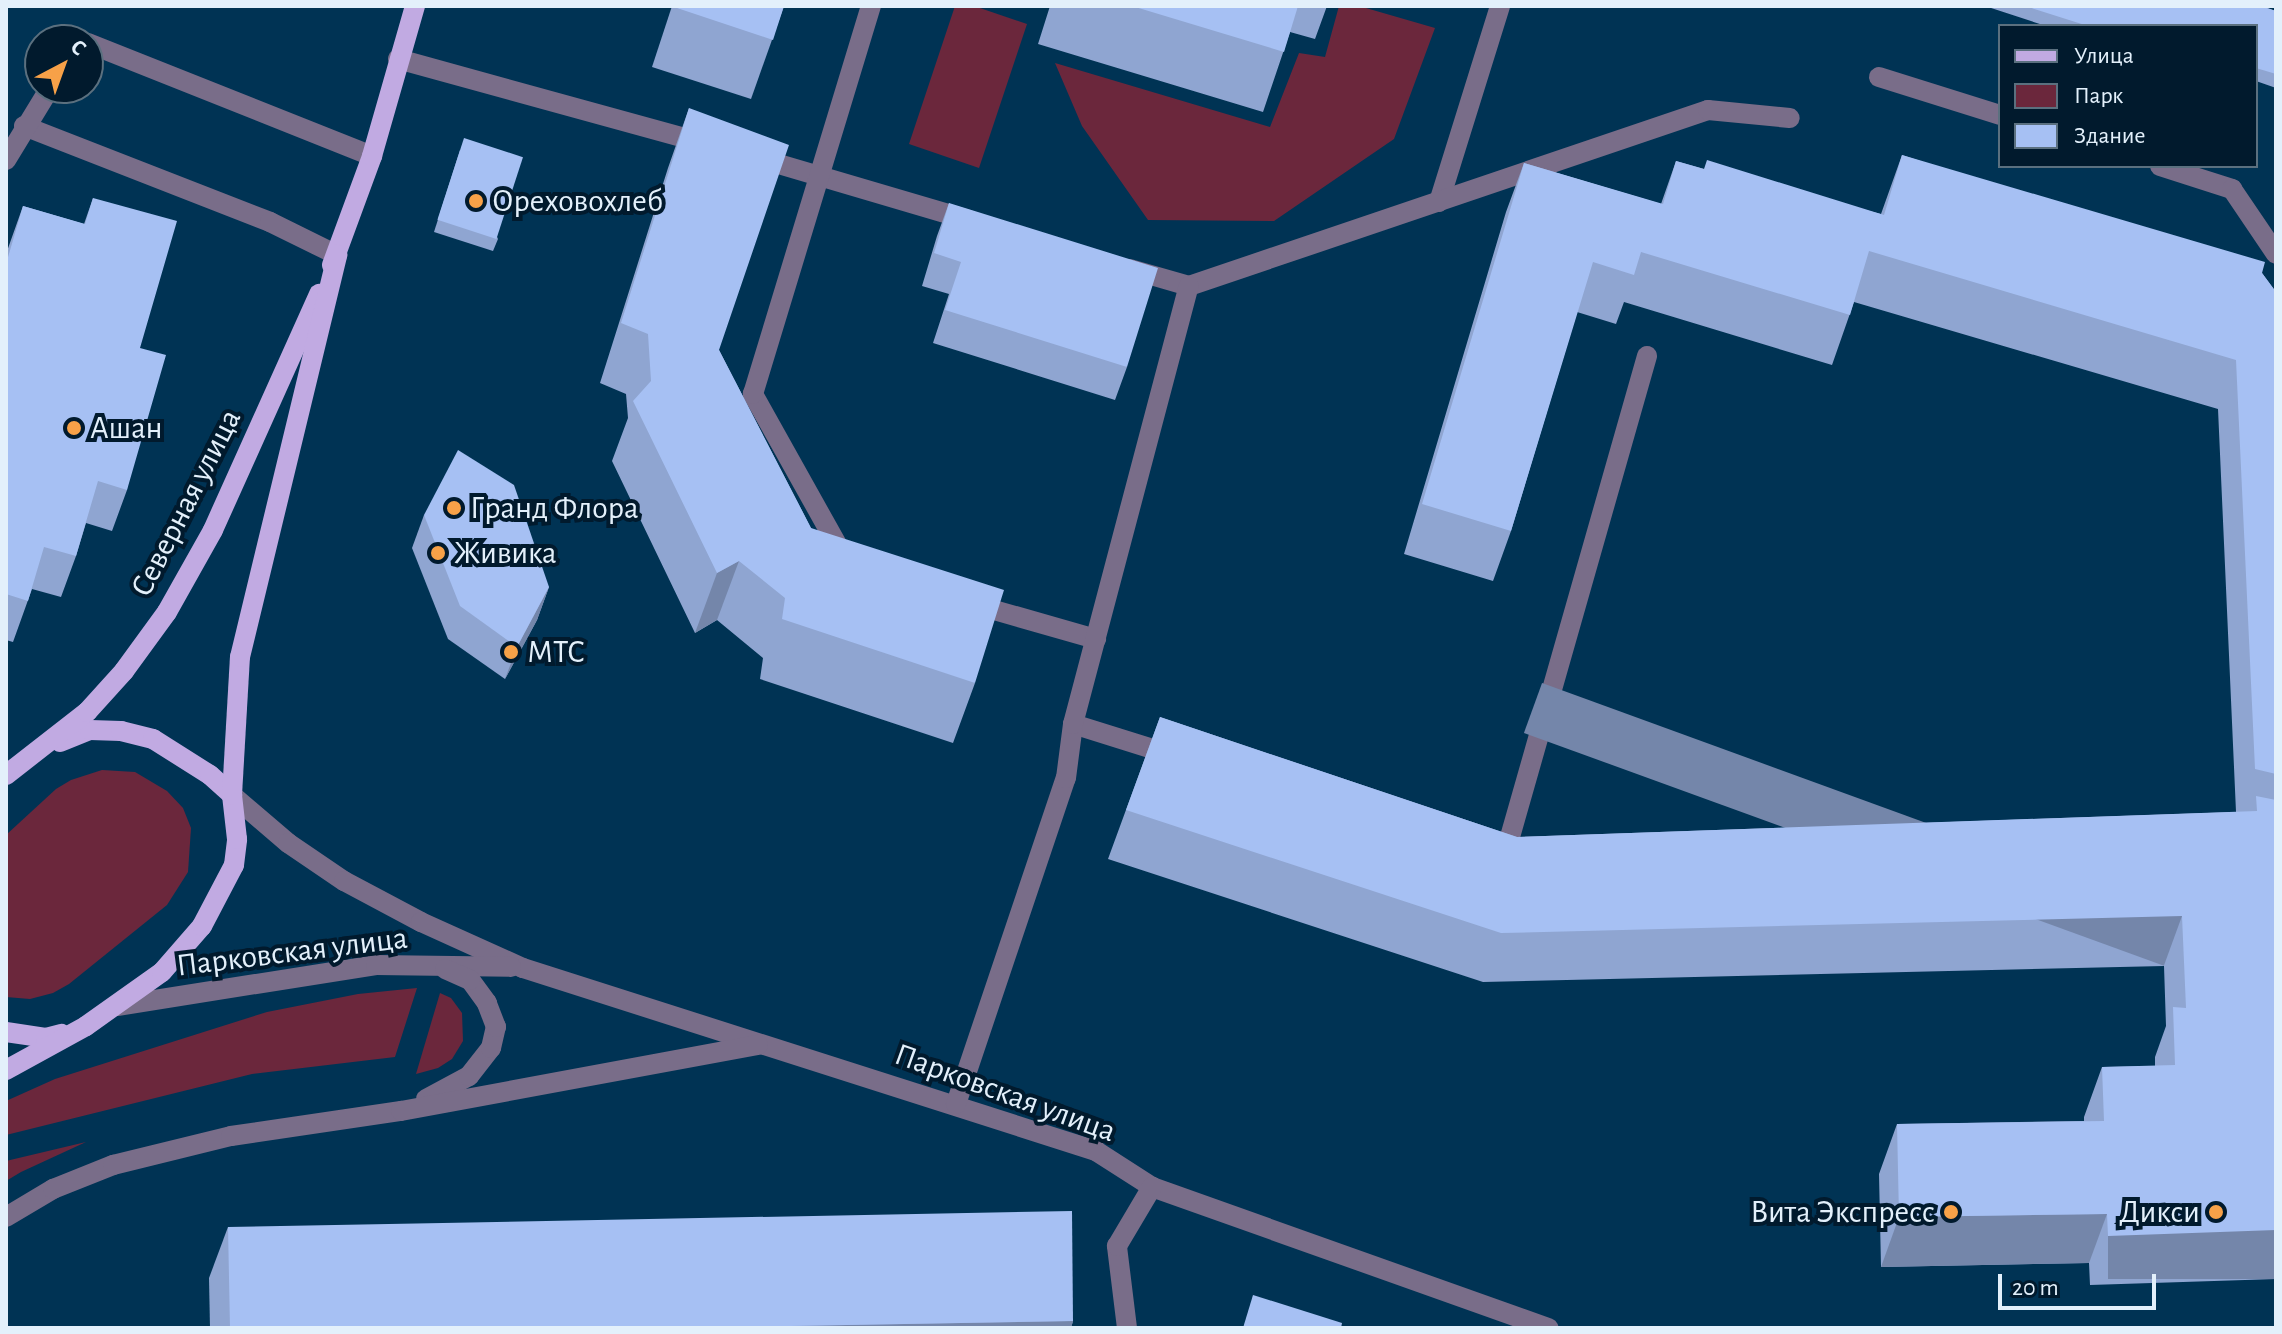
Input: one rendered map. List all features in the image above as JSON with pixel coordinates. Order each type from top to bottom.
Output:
[{"type":"main road","name":"Северная улица","points":[[6,775],[45,748],[87,712],[124,671],[167,612],[213,530],[337,255],[372,156],[415,6]]},
{"type":"main road","name":"Северная улица","points":[[6,1070],[86,1026],[162,972],[202,926],[234,865],[237,839],[232,795],[240,657],[337,255]]},
{"type":"main road","name":"Северная улица","points":[[45,748],[90,730],[121,731],[153,739],[210,775],[232,795]]},
{"type":"main road","name":"Северная улица","points":[[6,1032],[46,1038],[86,1026]]},
{"type":"street","points":[[864,571],[849,567],[753,394],[871,6]]},
{"type":"street","points":[[1439,202],[1500,6]]},
{"type":"street","points":[[104,49],[372,156]]},
{"type":"street","points":[[398,59],[818,175],[996,228]]},
{"type":"street","points":[[1879,77],[1998,114]]},
{"type":"street","points":[[6,160],[39,104]]},
{"type":"street","points":[[1115,264],[1189,286],[1708,110],[1790,118]]},
{"type":"street","points":[[24,126],[270,222],[337,255]]},
{"type":"street","points":[[2166,168],[2232,189],[2276,254]]},
{"type":"street","points":[[956,1104],[1066,778],[1073,724],[1189,286]]},
{"type":"street","points":[[1504,856],[1647,356]]},
{"type":"street","points":[[952,598],[1096,639]]},
{"type":"street","points":[[1073,724],[1192,761]]},
{"type":"street","name":"Парковская улица","points":[[232,795],[288,843],[344,881],[421,922],[523,968],[1096,1151],[1152,1187],[1549,1328]]},
{"type":"street","name":"Парковская улица","points":[[117,1006],[376,965],[523,968]]},
{"type":"street","points":[[401,1111],[469,1076],[491,1048],[496,1027],[487,1003],[470,980],[436,965]]},
{"type":"street","points":[[6,1217],[53,1189],[113,1165],[231,1136],[401,1111],[763,1044]]},
{"type":"street","points":[[1127,1328],[1117,1246],[1152,1187]]},
{"type":"green space","points":[[955,6],[974,6],[1027,24],[979,168],[909,144]]},
{"type":"green space","points":[[1339,6],[1359,6],[1435,28],[1394,139],[1274,221],[1148,220],[1082,126],[1055,63],[1270,127],[1299,53],[1325,57]]},
{"type":"green space","points":[[102,770],[135,772],[167,791],[183,808],[191,828],[188,872],[167,905],[69,984],[53,993],[30,999],[6,997],[6,835],[56,789],[71,780]]},
{"type":"green space","points":[[417,988],[395,1057],[252,1074],[6,1135],[6,1101],[55,1079],[267,1012],[358,994]]},
{"type":"green space","points":[[440,993],[451,998],[462,1013],[463,1041],[452,1059],[438,1068],[416,1074]]},
{"type":"green space","points":[[86,1142],[21,1172],[6,1181],[6,1161]]},
{"type":"building","points":[[674,6],[784,6],[773,40]]},
{"type":"building","points":[[1132,6],[1298,6],[1284,52]]},
{"type":"building","points":[[2025,6],[2261,6],[2276,11],[2276,74],[2258,69],[2258,24],[2082,24]]},
{"type":"building","points":[[689,108],[789,145],[719,350],[811,528],[1004,590],[975,683],[782,619],[785,598],[739,561],[717,573],[633,401],[651,381],[648,334],[621,323]]},
{"type":"building","name":"Ореховохлеб","points":[[464,138],[523,157],[496,239],[437,220]]},
{"type":"building","points":[[1902,155],[2265,262],[2262,273],[2276,292],[2276,774],[2255,769],[2236,360],[1869,251],[1850,315],[1641,252],[1634,275],[1593,262],[1511,531],[1422,504],[1524,163],[1663,204],[1676,161],[1704,169],[1707,160],[1884,215]]},
{"type":"building","name":"Ашан","points":[[93,198],[177,221],[140,348],[166,355],[127,490],[98,481],[76,556],[44,547],[28,601],[6,594],[6,264],[23,206],[85,224]]},
{"type":"building","points":[[949,203],[1158,268],[1127,367],[945,310],[961,262],[934,253]]},
{"type":"building","points":[[458,450],[514,485],[549,587],[517,647],[460,606],[424,515]]},
{"type":"building","points":[[1160,717],[1517,837],[2257,811],[2256,796],[2276,800],[2276,1230],[2108,1236],[2107,1214],[1899,1217],[1897,1124],[2104,1121],[2102,1067],[2175,1065],[2173,1007],[2186,1008],[2182,916],[1501,933],[1126,810]]},
{"type":"building","points":[[1072,1211],[1073,1321],[682,1328],[230,1328],[228,1227]]},
{"type":"building","points":[[1253,1295],[1342,1323],[1341,1328],[1243,1328]]},
{"type":"place","name":"Ореховохлеб","points":[[476,201]]},
{"type":"place","name":"Ашан","points":[[74,428]]},
{"type":"place","name":"Гранд Флора","points":[[454,508]]},
{"type":"place","name":"Живика","points":[[438,553]]},
{"type":"place","name":"МТС","points":[[511,652]]},
{"type":"place","name":"Вита Экспресс","points":[[1951,1212]]},
{"type":"place","name":"Дикси","points":[[2216,1212]]}]
